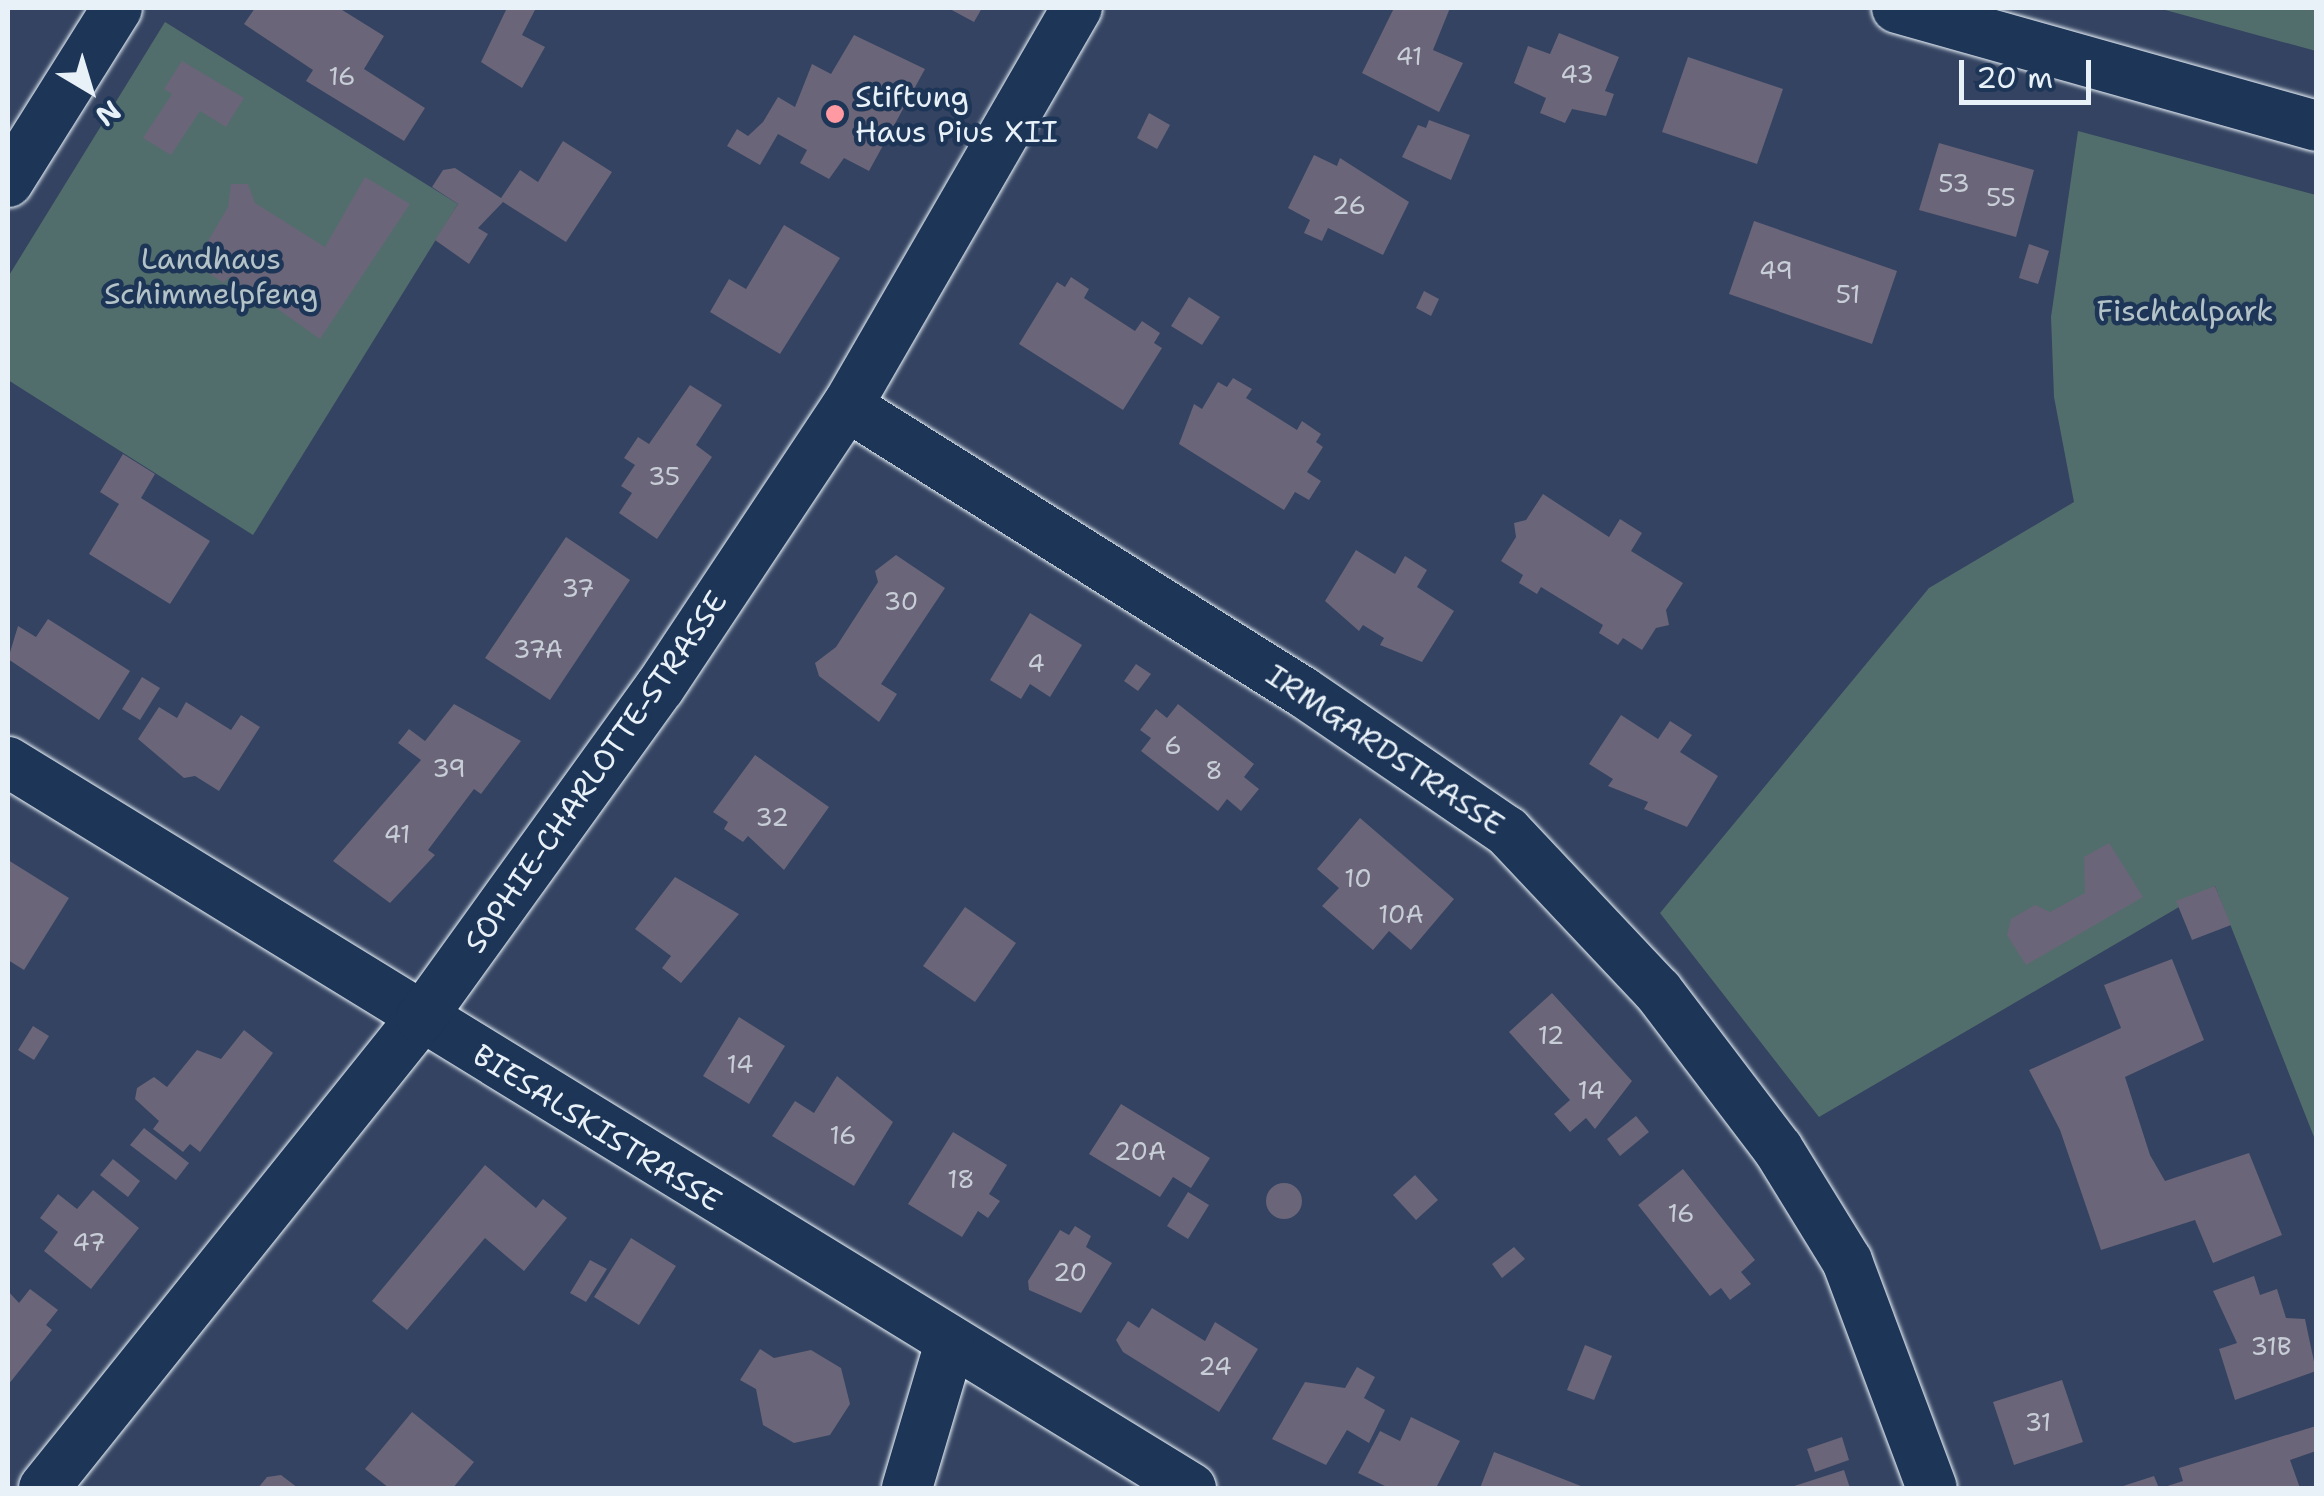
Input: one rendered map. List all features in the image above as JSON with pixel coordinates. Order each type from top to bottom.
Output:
[{"type":"street","points":[[8,182],[117,8]]},
{"type":"street","name":"SOPHIE-CHARLOTTE-STRASSE","points":[[44,1488],[421,1018],[660,687],[847,406],[1077,8]]},
{"type":"street","points":[[1897,8],[2316,126]]},
{"type":"street","name":"IRMGARDSTRASSE","points":[[847,406],[1304,692],[1507,831],[1658,990],[1778,1149],[1847,1260],[1932,1488]]},
{"type":"street","name":"BIESALSKISTRASSE","points":[[8,762],[949,1346],[1191,1488]]},
{"type":"street","points":[[907,1488],[949,1346]]},
{"type":"green space","points":[[2158,8],[2316,8],[2316,51]]},
{"type":"green space","name":"Landhaus Schimmelpfeng","points":[[165,22],[458,204],[253,535],[8,380],[8,277]]},
{"type":"green space","name":"Fischtalpark","points":[[2078,131],[2316,195],[2316,1142],[2215,886],[1819,1117],[1660,913],[1929,588],[2074,502],[2054,397],[2051,317]]},
{"type":"building","points":[[255,8],[339,8],[384,36],[364,69],[425,108],[404,141],[306,81],[313,70],[244,24]]},
{"type":"building","points":[[501,8],[536,8],[522,35],[545,47],[522,88],[481,62],[506,10]]},
{"type":"building","points":[[948,8],[982,8],[974,22]]},
{"type":"building","points":[[1394,8],[1450,8],[1433,50],[1463,63],[1439,112],[1362,73]]},
{"type":"building","points":[[1559,33],[1619,57],[1605,91],[1614,94],[1606,116],[1572,109],[1565,123],[1540,113],[1546,98],[1514,83],[1528,46],[1550,54]]},
{"type":"building","name":"Stiftung Haus Pius XII","points":[[854,35],[925,69],[869,171],[844,158],[829,179],[800,163],[807,150],[778,134],[760,165],[727,146],[737,129],[748,136],[763,122],[778,97],[795,107],[812,64],[831,74]]},
{"type":"building","points":[[1688,57],[1783,89],[1757,164],[1662,132]]},
{"type":"building","points":[[182,61],[244,98],[226,127],[200,111],[171,155],[143,138],[172,94],[164,89]]},
{"type":"building","points":[[1149,113],[1170,125],[1157,149],[1137,138]]},
{"type":"building","points":[[1429,120],[1470,135],[1451,180],[1402,157],[1418,125],[1426,128]]},
{"type":"building","points":[[563,141],[612,172],[566,242],[503,202],[478,228],[488,234],[469,264],[435,240],[458,204],[432,187],[443,170],[455,168],[501,198],[520,170],[538,182]]},
{"type":"building","points":[[1939,143],[2034,170],[2016,237],[1919,210]]},
{"type":"building","points":[[1314,155],[1337,166],[1340,158],[1409,202],[1383,255],[1328,228],[1322,241],[1304,233],[1310,220],[1288,208]]},
{"type":"building","points":[[365,177],[410,204],[320,339],[268,302],[264,308],[245,296],[249,290],[229,277],[224,283],[205,271],[198,258],[228,207],[231,184],[248,184],[255,203],[325,247]]},
{"type":"building","points":[[1754,221],[1897,271],[1872,344],[1729,294]]},
{"type":"building","points":[[784,225],[840,258],[780,354],[710,312],[729,279],[746,289]]},
{"type":"building","points":[[2029,244],[2049,251],[2038,284],[2019,278]]},
{"type":"building","points":[[1071,277],[1089,289],[1084,298],[1135,331],[1142,321],[1160,333],[1154,343],[1162,348],[1123,410],[1019,344],[1057,282],[1065,287]]},
{"type":"building","points":[[1424,291],[1439,299],[1431,316],[1416,308]]},
{"type":"building","points":[[1189,297],[1220,317],[1202,345],[1171,326]]},
{"type":"building","points":[[1233,378],[1252,389],[1246,398],[1297,430],[1302,421],[1321,434],[1316,442],[1323,447],[1307,472],[1321,481],[1309,500],[1295,492],[1284,510],[1179,444],[1194,404],[1202,409],[1218,382],[1227,387]]},
{"type":"building","points":[[690,385],[722,405],[696,445],[712,457],[657,539],[619,513],[632,493],[621,486],[635,465],[624,458],[638,437],[649,444]]},
{"type":"building","points":[[123,454],[155,474],[141,498],[210,541],[170,604],[89,554],[119,504],[100,492]]},
{"type":"building","points":[[1543,494],[1609,537],[1620,519],[1642,533],[1631,551],[1683,583],[1666,610],[1669,625],[1656,628],[1642,650],[1623,638],[1618,645],[1599,633],[1603,625],[1541,587],[1537,594],[1519,583],[1523,575],[1501,561],[1516,537],[1514,523],[1526,520]]},
{"type":"building","points":[[566,537],[630,580],[550,700],[485,658]]},
{"type":"building","points":[[1356,550],[1395,574],[1405,556],[1427,570],[1417,587],[1454,611],[1422,662],[1380,645],[1384,638],[1363,625],[1359,631],[1325,601]]},
{"type":"building","points":[[896,555],[945,588],[881,684],[897,694],[879,722],[819,676],[815,663],[836,647],[878,582],[875,571]]},
{"type":"building","points":[[1030,613],[1082,645],[1050,697],[1030,684],[1021,699],[990,680]]},
{"type":"building","points":[[48,619],[130,671],[99,720],[8,659],[18,626],[36,637]]},
{"type":"building","points":[[1136,664],[1151,674],[1138,691],[1124,681]]},
{"type":"building","points":[[142,677],[160,688],[140,720],[122,709]]},
{"type":"building","points":[[186,702],[231,730],[241,715],[260,727],[219,791],[195,776],[184,778],[138,739],[159,707],[177,718]]},
{"type":"building","points":[[454,704],[521,741],[481,794],[474,789],[428,850],[435,855],[390,903],[333,861],[421,760],[398,743],[409,729],[425,741]]},
{"type":"building","points":[[1178,704],[1254,764],[1244,777],[1259,789],[1241,811],[1227,799],[1218,811],[1141,751],[1151,738],[1140,730],[1156,709],[1167,718]]},
{"type":"building","points":[[1621,715],[1658,739],[1670,721],[1692,735],[1680,752],[1718,776],[1687,827],[1644,809],[1648,802],[1608,786],[1613,779],[1589,764]]},
{"type":"building","points":[[755,755],[829,807],[784,870],[748,836],[743,842],[724,829],[728,822],[713,812]]},
{"type":"building","points":[[1360,818],[1454,899],[1411,950],[1389,931],[1373,950],[1322,906],[1339,888],[1317,869]]},
{"type":"building","points":[[2109,843],[2143,897],[2026,965],[2007,935],[2011,919],[2035,905],[2050,912],[2085,893],[2084,857]]},
{"type":"building","points":[[8,860],[69,898],[24,970],[8,960]]},
{"type":"building","points":[[675,877],[739,914],[681,983],[662,968],[671,956],[635,929]]},
{"type":"building","points":[[2215,886],[2231,925],[2192,940],[2176,901]]},
{"type":"building","points":[[965,907],[1016,943],[975,1002],[923,966]]},
{"type":"building","points":[[2172,959],[2204,1040],[2125,1077],[2150,1155],[2165,1181],[2249,1153],[2282,1235],[2213,1263],[2195,1220],[2101,1250],[2060,1130],[2029,1070],[2121,1028],[2104,985]]},
{"type":"building","points":[[1552,993],[1632,1081],[1595,1129],[1586,1118],[1570,1132],[1554,1114],[1570,1100],[1509,1032]]},
{"type":"building","points":[[739,1017],[785,1046],[749,1104],[703,1076]]},
{"type":"building","points":[[33,1026],[49,1036],[34,1060],[18,1050]]},
{"type":"building","points":[[244,1030],[273,1053],[200,1152],[190,1144],[183,1152],[153,1129],[159,1121],[135,1099],[137,1088],[154,1077],[167,1087],[197,1050],[221,1059]]},
{"type":"building","points":[[837,1076],[893,1122],[854,1186],[772,1136],[795,1101],[814,1113]]},
{"type":"building","points":[[1121,1104],[1210,1158],[1191,1188],[1173,1177],[1160,1197],[1089,1154]]},
{"type":"building","points":[[1636,1116],[1649,1132],[1620,1156],[1607,1139]]},
{"type":"building","points":[[144,1128],[189,1163],[176,1180],[130,1145]]},
{"type":"building","points":[[953,1132],[1007,1165],[989,1194],[1000,1201],[988,1218],[978,1211],[962,1237],[908,1204]]},
{"type":"building","points":[[113,1159],[140,1181],[128,1197],[100,1175]]},
{"type":"building","points":[[485,1165],[536,1208],[543,1199],[567,1218],[524,1271],[485,1238],[407,1330],[372,1301]]},
{"type":"building","points":[[1683,1169],[1755,1260],[1741,1272],[1751,1284],[1730,1300],[1721,1288],[1710,1296],[1638,1205]]},
{"type":"building","points":[[1415,1175],[1438,1200],[1416,1220],[1393,1195]]},
{"type":"building","points":[[1284,1183],[1297,1188],[1302,1201],[1297,1214],[1284,1219],[1271,1214],[1266,1201],[1271,1188]]},
{"type":"building","points":[[93,1190],[139,1228],[91,1289],[44,1251],[58,1232],[40,1218],[58,1194],[77,1209]]},
{"type":"building","points":[[1188,1192],[1209,1205],[1188,1239],[1167,1226]]},
{"type":"building","points":[[1075,1226],[1091,1236],[1086,1247],[1112,1263],[1081,1313],[1029,1290],[1028,1281],[1060,1230],[1069,1235]]},
{"type":"building","points":[[631,1238],[676,1266],[639,1325],[594,1297]]},
{"type":"building","points":[[1514,1247],[1525,1259],[1502,1278],[1492,1264]]},
{"type":"building","points":[[590,1260],[607,1269],[586,1302],[570,1293]]},
{"type":"building","points":[[2254,1276],[2260,1295],[2277,1289],[2286,1318],[2305,1319],[2316,1371],[2235,1400],[2219,1349],[2237,1343],[2213,1291]]},
{"type":"building","points":[[30,1289],[58,1310],[46,1325],[52,1330],[8,1385],[8,1291],[19,1303]]},
{"type":"building","points":[[1152,1308],[1205,1341],[1215,1322],[1258,1349],[1219,1412],[1123,1352],[1116,1340],[1128,1321],[1139,1328]]},
{"type":"building","points":[[1585,1345],[1612,1356],[1594,1400],[1567,1390]]},
{"type":"building","points":[[760,1349],[774,1358],[811,1350],[841,1368],[850,1404],[830,1435],[794,1443],[763,1425],[756,1389],[740,1380]]},
{"type":"building","points":[[1357,1367],[1375,1377],[1364,1398],[1385,1410],[1369,1443],[1347,1430],[1326,1465],[1272,1439],[1305,1382],[1345,1388]]},
{"type":"building","points":[[2062,1380],[2083,1442],[2014,1465],[1993,1402]]},
{"type":"building","points":[[412,1412],[474,1462],[453,1488],[389,1488],[365,1469]]},
{"type":"building","points":[[1411,1417],[1460,1441],[1436,1488],[1389,1488],[1358,1473],[1380,1431],[1400,1441]]},
{"type":"building","points":[[2316,1426],[2316,1451],[2290,1460],[2300,1488],[2161,1488],[2183,1481],[2179,1468]]},
{"type":"building","points":[[1842,1437],[1849,1460],[1815,1472],[1807,1449]]},
{"type":"building","points":[[1494,1452],[1586,1488],[1480,1488]]},
{"type":"building","points":[[1844,1470],[1850,1488],[1788,1488]]},
{"type":"building","points":[[281,1475],[298,1488],[258,1488],[267,1477]]},
{"type":"building","points":[[2154,1476],[2159,1488],[2117,1488]]},
{"type":"place","name":"Stiftung Haus Pius XII","points":[[835,114]]}]
